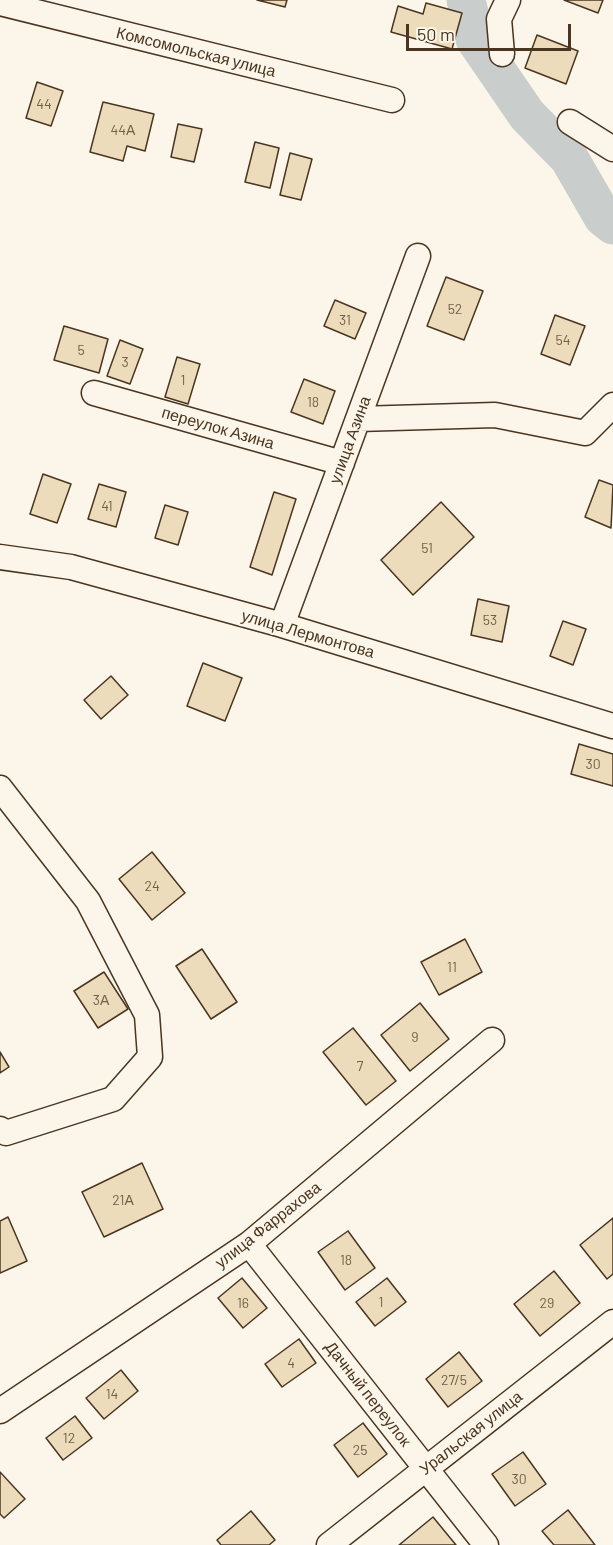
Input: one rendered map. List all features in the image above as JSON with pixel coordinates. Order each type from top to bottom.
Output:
[{"type":"street","points":[[502,54],[500,20],[508,0]]},
{"type":"street","name":"Комсомольская улица","points":[[0,3],[392,100]]},
{"type":"street","points":[[570,122],[613,149]]},
{"type":"street","name":"улица Азина","points":[[282,625],[418,256]]},
{"type":"street","name":"переулок Азина","points":[[94,393],[342,463]]},
{"type":"street","points":[[358,419],[495,415],[585,433],[613,405]]},
{"type":"street","name":"улица Лермонтова","points":[[0,557],[70,567],[282,625],[613,726]]},
{"type":"street","points":[[0,788],[88,901],[147,1015],[150,1057],[113,1099],[6,1133],[0,1129]]},
{"type":"street","name":"улица Фаррахова","points":[[0,1411],[249,1244],[492,1040]]},
{"type":"street","name":"Дачный переулок","points":[[249,1244],[486,1545]]},
{"type":"street","name":"Уральская улица","points":[[329,1545],[613,1322]]},
{"type":"building","points":[[257,0],[287,0],[285,7]]},
{"type":"building","points":[[564,0],[603,0],[598,13]]},
{"type":"building","points":[[426,3],[462,13],[452,49],[391,32],[398,6],[423,14]]},
{"type":"building","points":[[537,35],[578,51],[566,84],[525,68]]},
{"type":"building","points":[[37,82],[63,91],[51,126],[26,118]]},
{"type":"building","points":[[103,102],[154,114],[145,151],[127,146],[123,161],[90,152]]},
{"type":"building","points":[[178,124],[202,129],[194,162],[171,157]]},
{"type":"building","points":[[255,142],[279,148],[270,188],[245,182]]},
{"type":"building","points":[[290,153],[312,159],[301,200],[280,195]]},
{"type":"building","points":[[446,277],[483,291],[464,340],[427,326]]},
{"type":"building","points":[[335,300],[366,313],[355,339],[324,326]]},
{"type":"building","points":[[555,315],[585,326],[570,365],[541,354]]},
{"type":"building","points":[[64,326],[108,339],[99,373],[54,360]]},
{"type":"building","points":[[120,340],[143,349],[130,384],[107,376]]},
{"type":"building","points":[[177,357],[200,364],[188,404],[165,397]]},
{"type":"building","points":[[304,379],[335,391],[323,424],[291,412]]},
{"type":"building","points":[[43,474],[71,484],[57,523],[30,514]]},
{"type":"building","points":[[599,480],[613,485],[611,528],[585,517]]},
{"type":"building","points":[[99,484],[126,492],[116,527],[88,519]]},
{"type":"building","points":[[274,492],[296,499],[272,575],[250,567]]},
{"type":"building","points":[[441,502],[474,537],[413,595],[381,560]]},
{"type":"building","points":[[165,505],[188,512],[178,545],[155,538]]},
{"type":"building","points":[[478,599],[509,606],[502,642],[471,635]]},
{"type":"building","points":[[563,621],[586,629],[573,665],[550,656]]},
{"type":"building","points":[[203,663],[242,678],[225,721],[187,706]]},
{"type":"building","points":[[111,676],[128,695],[101,719],[84,700]]},
{"type":"building","points":[[579,744],[613,754],[613,786],[571,774]]},
{"type":"building","points":[[152,852],[185,893],[152,920],[119,879]]},
{"type":"building","points":[[465,939],[482,972],[439,995],[421,962]]},
{"type":"building","points":[[202,949],[237,1002],[211,1019],[176,966]]},
{"type":"building","points":[[104,972],[128,1009],[98,1028],[74,991]]},
{"type":"building","points":[[420,1003],[449,1039],[410,1071],[381,1035]]},
{"type":"building","points":[[353,1028],[396,1081],[366,1105],[323,1052]]},
{"type":"building","points":[[0,1052],[9,1067],[0,1073]]},
{"type":"building","points":[[142,1163],[163,1209],[104,1237],[82,1192]]},
{"type":"building","points":[[8,1217],[27,1261],[0,1273],[0,1221]]},
{"type":"building","points":[[613,1218],[613,1274],[607,1279],[580,1245]]},
{"type":"building","points":[[348,1231],[375,1268],[345,1290],[318,1252]]},
{"type":"building","points":[[554,1271],[580,1303],[540,1336],[514,1304]]},
{"type":"building","points":[[242,1278],[267,1308],[243,1328],[218,1298]]},
{"type":"building","points":[[387,1278],[406,1302],[375,1326],[356,1302]]},
{"type":"building","points":[[299,1339],[316,1363],[282,1387],[265,1364]]},
{"type":"building","points":[[459,1352],[482,1381],[448,1407],[426,1379]]},
{"type":"building","points":[[121,1370],[138,1391],[104,1419],[86,1398]]},
{"type":"building","points":[[75,1416],[92,1438],[63,1460],[46,1438]]},
{"type":"building","points":[[363,1423],[387,1454],[358,1477],[334,1445]]},
{"type":"building","points":[[523,1452],[546,1484],[515,1506],[492,1474]]},
{"type":"building","points":[[0,1472],[25,1499],[4,1518],[0,1514]]},
{"type":"building","points":[[568,1510],[595,1545],[554,1545],[542,1531]]},
{"type":"building","points":[[251,1511],[275,1540],[269,1545],[221,1545],[217,1540]]},
{"type":"building","points":[[433,1517],[456,1545],[399,1545]]},
{"type":"waterway","points":[[466,0],[475,39],[527,115],[569,158],[603,217],[613,225]]}]
